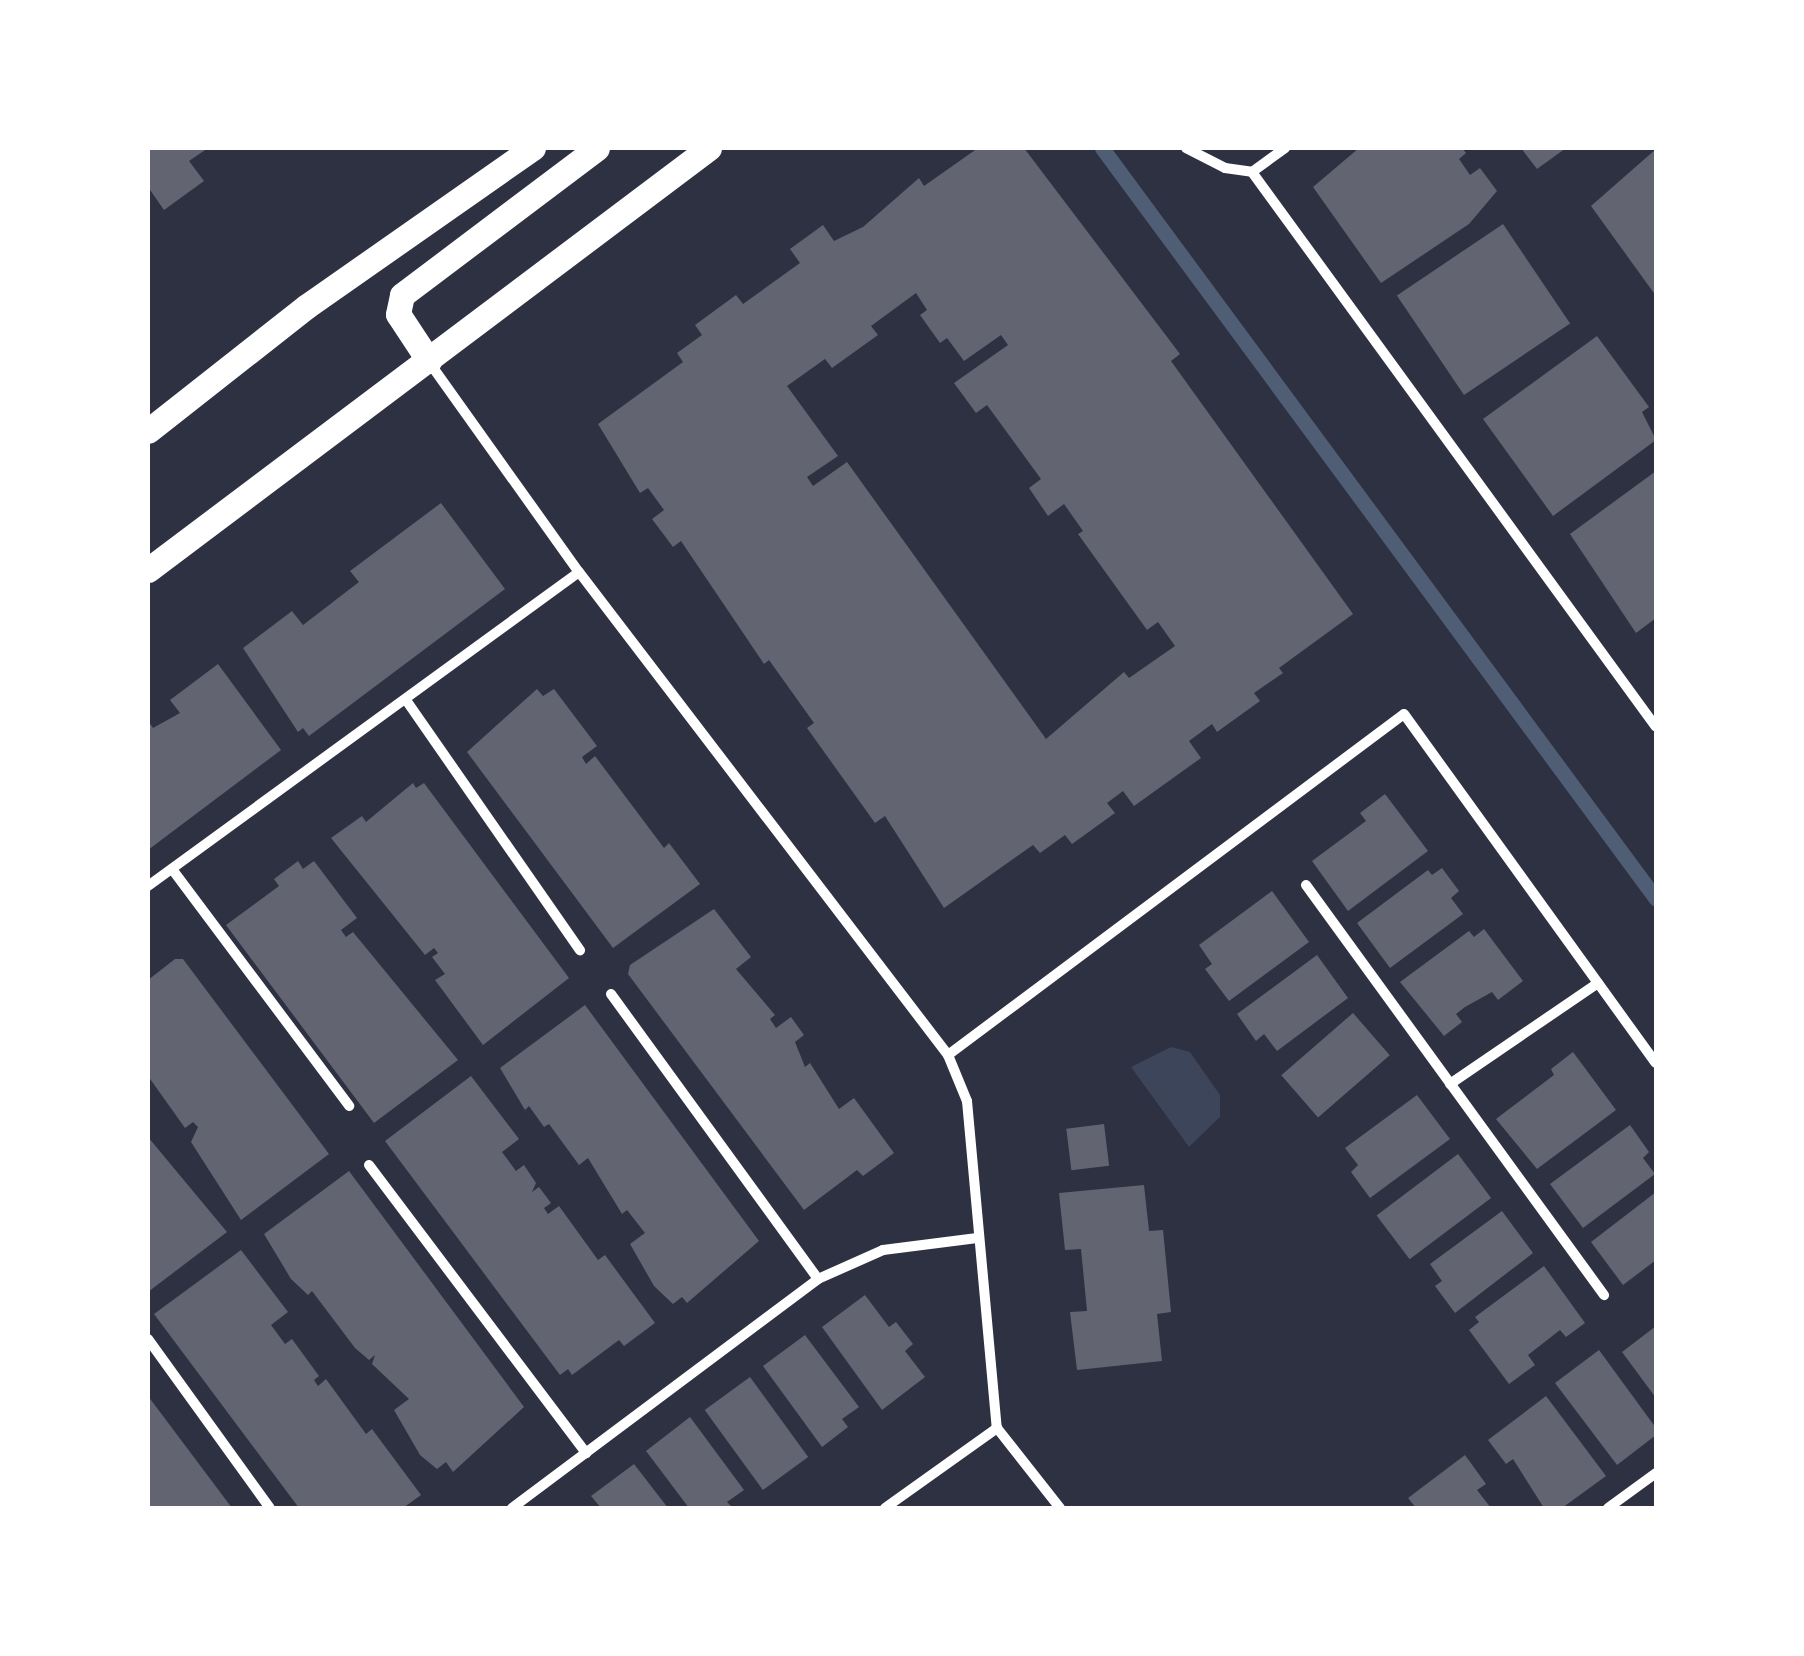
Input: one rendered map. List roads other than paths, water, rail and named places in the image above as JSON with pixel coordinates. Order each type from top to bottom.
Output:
[{"type":"main road","points":[[148,431],[307,306],[533,148]]},
{"type":"main road","points":[[429,361],[398,314],[402,295],[597,148]]},
{"type":"main road","points":[[148,570],[709,148]]},
{"type":"street","points":[[1186,148],[1225,168],[1252,172],[1285,148]]},
{"type":"street","points":[[1252,172],[1656,727]]},
{"type":"street","points":[[429,361],[580,572],[948,1055],[966,1101],[997,1428],[1060,1508]]},
{"type":"street","points":[[148,886],[580,572]]},
{"type":"street","points":[[406,700],[580,950]]},
{"type":"street","points":[[948,1055],[1404,714],[1656,1063]]},
{"type":"street","points":[[172,869],[349,1106]]},
{"type":"street","points":[[1306,886],[1604,1295]]},
{"type":"street","points":[[1450,1084],[1598,983]]},
{"type":"street","points":[[611,994],[818,1279]]},
{"type":"street","points":[[369,1165],[586,1453]]},
{"type":"street","points":[[512,1508],[818,1279],[883,1250],[976,1238]]},
{"type":"street","points":[[148,1338],[270,1508]]},
{"type":"street","points":[[885,1508],[997,1428]]},
{"type":"street","points":[[1608,1508],[1656,1472]]},
{"type":"waterway","points":[[1102,148],[1656,899]]}]
